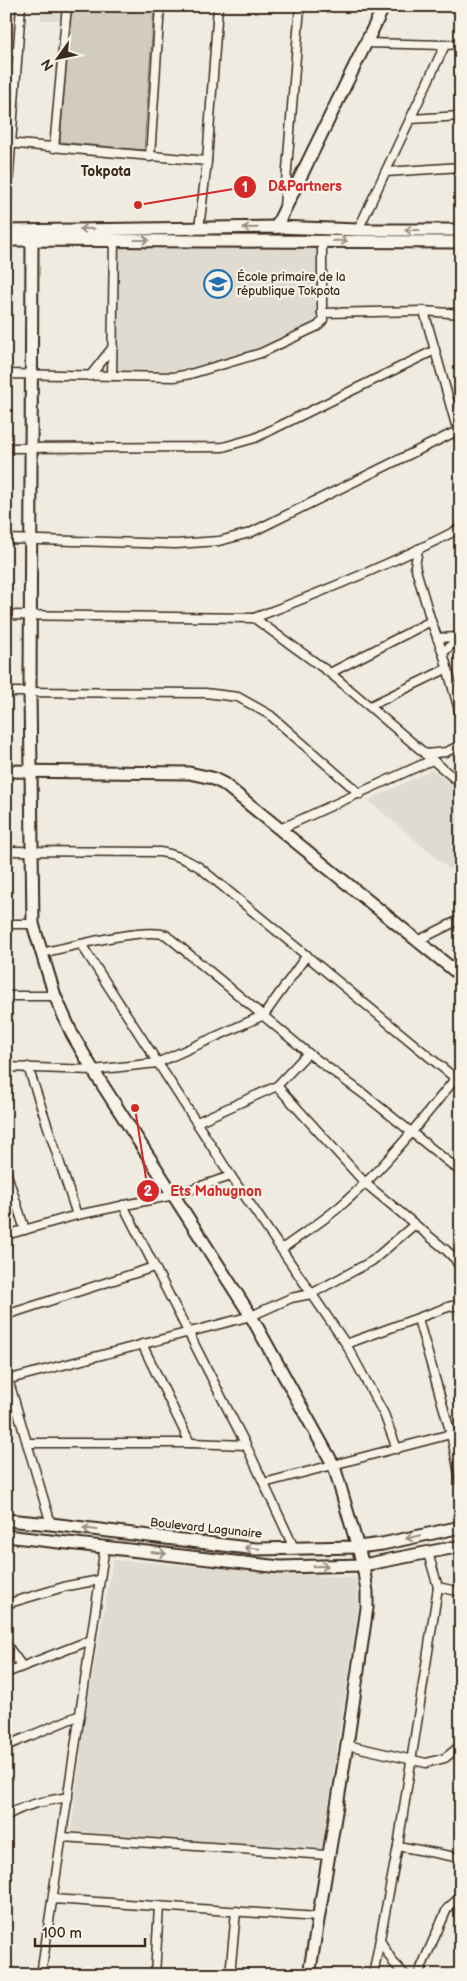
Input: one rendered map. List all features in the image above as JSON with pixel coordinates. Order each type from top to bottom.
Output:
[{"type":"street","points":[[6,212],[9,143],[21,6]]},
{"type":"street","points":[[54,148],[67,6]]},
{"type":"street","points":[[150,157],[160,6]]},
{"type":"street","points":[[199,229],[207,161],[218,6]]},
{"type":"street","points":[[283,214],[300,6]]},
{"type":"street","points":[[276,227],[384,6]]},
{"type":"street","points":[[366,43],[461,44]]},
{"type":"street","points":[[358,230],[445,45]]},
{"type":"street","points":[[6,52],[18,52]]},
{"type":"street","points":[[411,119],[461,116]]},
{"type":"street","points":[[9,143],[207,161]]},
{"type":"street","points":[[386,172],[461,168]]},
{"type":"street","points":[[6,231],[276,227],[358,230],[461,230]]},
{"type":"street","points":[[6,240],[461,242]]},
{"type":"street","points":[[32,240],[30,692],[33,924],[55,996],[72,1034],[93,1070],[251,1316],[334,1466],[367,1584],[367,1608],[347,1745],[327,1856],[309,1975]]},
{"type":"street","points":[[112,376],[114,240]]},
{"type":"street","points":[[6,374],[174,377],[205,371],[283,344],[318,326],[322,320],[322,240]]},
{"type":"street","points":[[322,313],[424,311],[461,314]]},
{"type":"street","points":[[424,311],[461,443]]},
{"type":"street","points":[[90,376],[113,347]]},
{"type":"street","points":[[6,448],[223,447],[255,438],[435,350]]},
{"type":"street","points":[[6,539],[176,544],[219,541],[250,533],[457,431]]},
{"type":"street","points":[[6,615],[254,618],[328,590],[461,528]]},
{"type":"street","points":[[418,549],[415,566],[431,621],[444,653],[446,669],[461,717]]},
{"type":"street","points":[[402,557],[415,566]]},
{"type":"street","points":[[254,618],[330,673],[461,784]]},
{"type":"street","points":[[330,673],[431,621]]},
{"type":"street","points":[[438,638],[459,636]]},
{"type":"street","points":[[444,653],[459,636]]},
{"type":"street","points":[[370,706],[446,669]]},
{"type":"street","points":[[6,692],[205,693],[238,697],[270,715],[360,794]]},
{"type":"street","points":[[425,754],[446,752],[461,745]]},
{"type":"street","points":[[441,768],[446,752]]},
{"type":"street","points":[[280,829],[432,760]]},
{"type":"street","points":[[6,770],[189,773],[212,778],[224,784],[461,976]]},
{"type":"street","points":[[6,851],[32,853],[146,852],[174,854],[199,867],[458,1081],[366,1183],[345,1202],[282,1249]]},
{"type":"street","points":[[417,942],[461,919]]},
{"type":"street","points":[[6,924],[33,924]]},
{"type":"street","points":[[42,953],[81,944],[152,932],[166,935],[264,1014],[308,1053],[461,1172]]},
{"type":"street","points":[[81,944],[157,1063],[198,1122],[231,1176],[346,1344],[384,1414],[397,1449]]},
{"type":"street","points":[[6,1068],[28,1067],[93,1070],[157,1063],[264,1014],[307,955]]},
{"type":"street","points":[[6,996],[55,996]]},
{"type":"street","points":[[198,1122],[277,1086],[308,1053]]},
{"type":"street","points":[[28,1067],[77,1215]]},
{"type":"street","points":[[277,1086],[366,1183],[455,1259],[461,1270]]},
{"type":"street","points":[[6,1171],[25,1230]]},
{"type":"street","points":[[6,1235],[77,1215],[174,1195],[231,1176]]},
{"type":"street","points":[[123,1205],[154,1267],[190,1332],[294,1548]]},
{"type":"street","points":[[51,1524],[7,1377],[251,1316],[291,1298],[311,1294],[372,1260],[414,1225]]},
{"type":"street","points":[[6,1315],[154,1267]]},
{"type":"street","points":[[346,1344],[451,1306],[461,1306]]},
{"type":"street","points":[[418,1319],[452,1434],[461,1483]]},
{"type":"street","points":[[142,1344],[190,1443]]},
{"type":"street","points":[[264,1483],[452,1434]]},
{"type":"street","points":[[27,1443],[246,1445]]},
{"type":"street","name":"Boulevard Lagunaire","points":[[6,1520],[256,1549],[358,1547],[382,1544],[461,1526]]},
{"type":"street","points":[[6,1536],[280,1567],[363,1565],[428,1554],[461,1546]]},
{"type":"street","points":[[43,1975],[52,1899],[104,1546]]},
{"type":"street","points":[[374,1975],[398,1846],[438,1587],[428,1554]]},
{"type":"street","points":[[6,1604],[67,1586],[100,1580]]},
{"type":"street","points":[[438,1587],[461,1592]]},
{"type":"street","points":[[6,1673],[91,1640]]},
{"type":"street","points":[[6,1644],[22,1666]]},
{"type":"street","points":[[6,1746],[80,1714]]},
{"type":"street","points":[[347,1745],[431,1763],[445,1758],[460,1746]]},
{"type":"street","points":[[6,1816],[24,1806],[37,1802],[68,1797]]},
{"type":"street","points":[[62,1837],[327,1856]]},
{"type":"street","points":[[398,1846],[461,1858]]},
{"type":"street","points":[[418,1975],[447,1909],[461,1896]]},
{"type":"street","points":[[52,1899],[318,1917]]},
{"type":"street","points":[[155,1975],[159,1906]]},
{"type":"street","points":[[230,1975],[236,1911]]},
{"type":"street","points":[[381,1942],[393,1962],[405,1975]]},
{"type":"shaded area","points":[[41,6],[63,6],[63,20],[41,20]]},
{"type":"shaded area","points":[[71,6],[154,6],[144,150],[60,142]]},
{"type":"shaded area","name":"École primaire de la république Tokpota","points":[[119,241],[320,246],[317,322],[264,347],[169,374],[114,372]]},
{"type":"shaded area","points":[[432,770],[461,792],[461,879],[368,800]]},
{"type":"shaded area","points":[[113,1560],[357,1578],[358,1611],[322,1848],[162,1839],[71,1831],[85,1718]]},
{"type":"place","name":"D&Partners","points":[[138,205]]},
{"type":"place","name":"École primaire de la république Tokpota","points":[[218,284]]},
{"type":"place","name":"Ets Mahugnon","points":[[135,1108]]},
{"type":"district","name":"Tokpota","points":[[106,171]]}]
